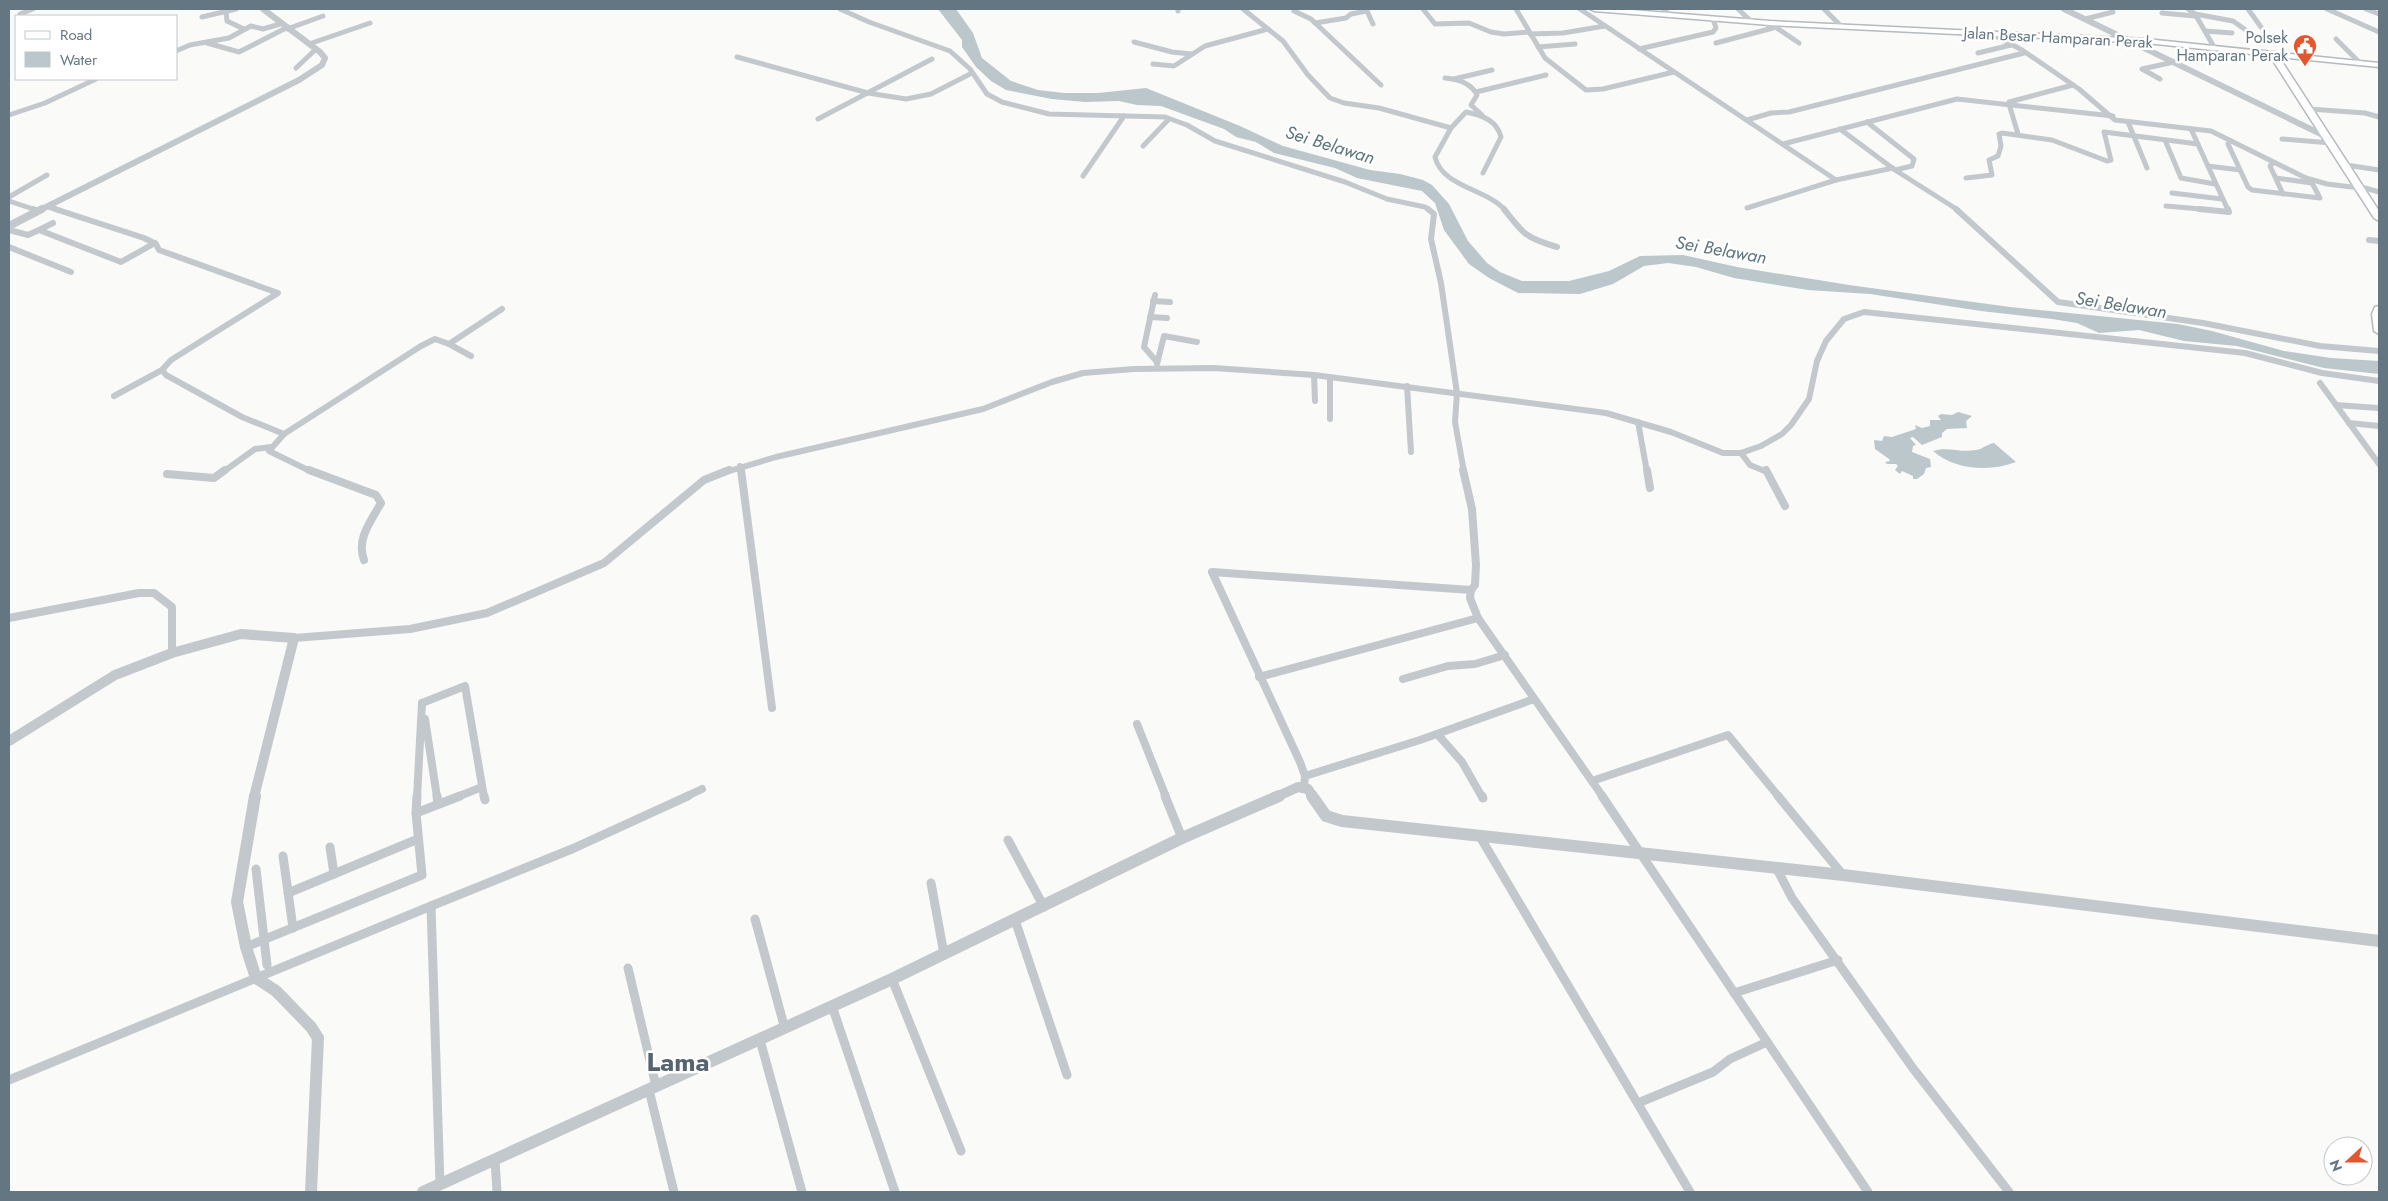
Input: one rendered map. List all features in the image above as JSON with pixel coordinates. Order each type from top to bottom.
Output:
[{"type":"main road","name":"Jalan Besar Hamparan Perak","points":[[1594,9],[1767,23],[2128,40],[2214,47],[2379,65]]},
{"type":"main road","points":[[2274,54],[2379,218]]},
{"type":"main road","points":[[2379,309],[2376,314],[2379,331]]},
{"type":"street","points":[[20,14],[33,9]]},
{"type":"street","points":[[202,17],[236,9]]},
{"type":"street","points":[[9,226],[311,73],[325,61],[325,58],[316,49],[263,9]]},
{"type":"street","points":[[840,9],[888,29],[938,45],[963,61],[990,96],[1024,109],[1071,116],[1167,118],[1187,125],[1215,142],[1345,182],[1386,199],[1415,204],[1430,210],[1434,216],[1431,239],[1441,283],[1457,393],[1455,422],[1460,459],[1472,509],[1476,565],[1475,585],[1471,590],[1470,601],[1478,618],[1641,853],[1868,1192]]},
{"type":"street","points":[[1243,9],[1283,41],[1308,75],[1330,98],[1344,103],[1379,108],[1451,128]]},
{"type":"street","points":[[1422,9],[1435,24],[1475,24],[1491,32],[1504,34],[1563,33],[1605,26]]},
{"type":"street","points":[[1516,9],[1547,61],[1590,91],[1674,72]]},
{"type":"street","points":[[1580,9],[1836,180]]},
{"type":"street","points":[[1663,9],[1670,15]]},
{"type":"street","points":[[1738,9],[1752,22]]},
{"type":"street","points":[[1824,9],[1842,26]]},
{"type":"street","points":[[2064,9],[2329,140]]},
{"type":"street","points":[[2188,9],[2195,15],[2214,47]]},
{"type":"street","points":[[2248,9],[2261,27]]},
{"type":"street","points":[[2327,9],[2379,32]]},
{"type":"street","points":[[2366,9],[2379,14]]},
{"type":"street","points":[[1315,23],[1346,18],[1351,14],[1366,10],[1373,24]]},
{"type":"street","points":[[226,11],[227,21],[244,30]]},
{"type":"street","points":[[1294,11],[1315,23],[1381,85]]},
{"type":"street","points":[[2085,19],[2113,12]]},
{"type":"street","points":[[2162,13],[2195,15],[2233,21],[2250,33]]},
{"type":"street","points":[[178,50],[190,45],[229,38],[252,26],[263,29],[285,27],[323,16]]},
{"type":"street","points":[[1639,49],[1713,32],[1716,28],[1713,18]]},
{"type":"street","points":[[309,44],[370,23]]},
{"type":"street","points":[[1716,43],[1773,28],[1767,23]]},
{"type":"street","points":[[1767,23],[1799,43]]},
{"type":"street","points":[[206,42],[239,52],[285,27]]},
{"type":"street","points":[[1153,64],[1174,66],[1191,54],[1222,40],[1268,29]]},
{"type":"street","points":[[2205,31],[2232,33]]},
{"type":"street","points":[[1992,34],[2011,44],[2073,85],[2113,116],[2115,120],[2214,132],[2232,141],[2273,163],[2312,182],[2320,198],[2252,190],[2228,144],[2232,141]]},
{"type":"street","points":[[2336,39],[2360,63]]},
{"type":"street","points":[[1134,42],[1172,52],[1191,54]]},
{"type":"street","points":[[1538,47],[1575,44]]},
{"type":"street","points":[[1978,53],[2011,44]]},
{"type":"street","points":[[296,68],[316,49]]},
{"type":"street","points":[[1746,120],[1771,113],[1789,112],[2024,53]]},
{"type":"street","points":[[737,57],[868,93],[911,98],[932,94],[972,73]]},
{"type":"street","points":[[818,119],[932,58]]},
{"type":"street","points":[[2160,79],[2142,69],[2174,62]]},
{"type":"street","points":[[1454,79],[1492,70]]},
{"type":"street","points":[[1476,92],[1546,75]]},
{"type":"street","points":[[1445,78],[1468,84],[1476,92]]},
{"type":"street","points":[[9,115],[45,102],[94,80]]},
{"type":"street","points":[[2007,104],[2073,85]]},
{"type":"street","points":[[1476,92],[1471,105],[1498,128],[1501,134],[1483,173]]},
{"type":"street","points":[[1784,144],[1957,99],[2113,116]]},
{"type":"street","points":[[2007,104],[2018,134]]},
{"type":"street","points":[[2309,109],[2363,112],[2379,117]]},
{"type":"street","points":[[1484,116],[1465,113],[1451,128],[1435,157],[1438,166],[1468,189],[1497,203],[1520,231],[1541,242],[1557,247]]},
{"type":"street","points":[[1083,176],[1124,116]]},
{"type":"street","points":[[1143,146],[1168,120],[1167,118]]},
{"type":"street","points":[[1747,208],[1836,180],[1912,166],[1914,160],[1867,122]]},
{"type":"street","points":[[2128,122],[2147,168]]},
{"type":"street","points":[[1840,129],[1894,169],[1964,214],[2058,302],[2203,323],[2320,346],[2379,352]]},
{"type":"street","points":[[2166,206],[2228,213],[2191,129]]},
{"type":"street","points":[[1966,178],[1992,174],[1990,160],[1998,156],[2001,149],[2000,133],[2052,140],[2109,161],[2111,160],[2104,132],[2198,144]]},
{"type":"street","points":[[2282,139],[2329,140]]},
{"type":"street","points":[[2165,140],[2182,178],[2215,184]]},
{"type":"street","points":[[2273,163],[2270,166],[2283,194]]},
{"type":"street","points":[[2346,165],[2379,170]]},
{"type":"street","points":[[2208,166],[2240,170]]},
{"type":"street","points":[[9,197],[47,175]]},
{"type":"street","points":[[2276,178],[2359,187],[2379,192]]},
{"type":"street","points":[[2172,193],[2222,199]]},
{"type":"street","points":[[9,202],[38,211]]},
{"type":"street","points":[[48,207],[155,244],[159,250],[278,293],[171,360],[162,370],[114,396]]},
{"type":"street","points":[[9,230],[28,235],[53,223]]},
{"type":"street","points":[[39,230],[120,262],[155,244]]},
{"type":"street","points":[[2369,240],[2379,241]]},
{"type":"street","points":[[9,247],[71,272]]},
{"type":"street","points":[[1157,365],[1144,347],[1150,317],[1154,298],[1170,302]]},
{"type":"street","points":[[449,344],[502,309]]},
{"type":"street","points":[[9,741],[115,675],[172,653],[241,634],[294,638],[410,629],[486,613],[604,563],[699,483],[740,466],[983,409],[1077,374],[1157,365],[1314,375],[1407,386],[1583,409],[1671,432],[1717,451],[1741,453],[1761,446],[1782,434],[1791,425],[1809,399],[1817,361],[1826,341],[1844,319],[1864,312],[2245,353],[2314,371],[2379,381]]},
{"type":"street","points":[[1150,317],[1167,318]]},
{"type":"street","points":[[1157,365],[1164,336],[1197,342]]},
{"type":"street","points":[[364,560],[360,552],[361,540],[381,504],[376,495],[344,485],[280,458],[269,451],[271,447],[284,434],[434,339],[449,344],[471,356]]},
{"type":"street","points":[[162,370],[166,375],[225,409],[284,434]]},
{"type":"street","points":[[1314,375],[1315,401]]},
{"type":"street","points":[[1330,377],[1330,419]]},
{"type":"street","points":[[2320,383],[2379,464]]},
{"type":"street","points":[[1407,386],[1411,452]]},
{"type":"street","points":[[2336,405],[2378,408]]},
{"type":"street","points":[[1638,422],[1650,488]]},
{"type":"street","points":[[2349,423],[2379,426]]},
{"type":"street","points":[[167,474],[214,478],[255,449],[271,447]]},
{"type":"street","points":[[1741,453],[1750,466],[1766,470],[1785,506]]},
{"type":"street","points":[[740,466],[772,708]]},
{"type":"street","points":[[1471,590],[1212,572],[1304,781],[1326,816],[1331,819],[1777,870],[1843,875],[2379,941]]},
{"type":"street","points":[[9,618],[139,594],[154,593],[172,606],[172,653]]},
{"type":"street","points":[[1259,677],[1478,618]]},
{"type":"street","points":[[294,638],[252,810],[238,902],[246,947],[256,978],[276,991],[311,1027],[318,1038],[311,1192]]},
{"type":"street","points":[[1403,679],[1448,666],[1475,664],[1504,656]]},
{"type":"street","points":[[422,703],[465,686],[482,787],[486,800]]},
{"type":"street","points":[[423,1192],[785,1029],[1044,907],[1182,838],[1293,789],[1304,781],[1440,736],[1534,699]]},
{"type":"street","points":[[246,947],[422,875],[416,813],[422,703]]},
{"type":"street","points":[[422,703],[438,804]]},
{"type":"street","points":[[1137,724],[1182,838]]},
{"type":"street","points":[[1592,781],[1728,735],[1843,875]]},
{"type":"street","points":[[1440,736],[1462,762],[1484,798]]},
{"type":"street","points":[[416,813],[482,787]]},
{"type":"street","points":[[9,1080],[572,849],[702,789]]},
{"type":"street","points":[[1479,835],[1690,1192]]},
{"type":"street","points":[[288,893],[418,839]]},
{"type":"street","points":[[1008,840],[1044,907]]},
{"type":"street","points":[[330,847],[334,874]]},
{"type":"street","points":[[283,856],[293,928]]},
{"type":"street","points":[[256,869],[267,965]]},
{"type":"street","points":[[1777,870],[1792,898],[1838,960],[1912,1067],[2009,1192]]},
{"type":"street","points":[[931,883],[944,954]]},
{"type":"street","points":[[431,906],[440,1184]]},
{"type":"street","points":[[756,919],[785,1029]]},
{"type":"street","points":[[1015,920],[1067,1075]]},
{"type":"street","points":[[1734,993],[1838,960]]},
{"type":"street","points":[[628,968],[674,1192]]},
{"type":"street","points":[[892,979],[960,1151]]},
{"type":"street","points":[[832,1006],[895,1192]]},
{"type":"street","points":[[760,1040],[802,1192]]},
{"type":"street","points":[[1638,1103],[1713,1072],[1730,1059],[1767,1042]]},
{"type":"street","points":[[495,1160],[497,1192]]},
{"type":"water","name":"Sei Belawan","points":[[938,9],[956,9],[973,33],[982,58],[1011,81],[1038,90],[1064,93],[1098,93],[1146,88],[1240,126],[1283,146],[1370,170],[1400,174],[1423,180],[1432,185],[1449,204],[1468,241],[1487,263],[1500,272],[1522,281],[1569,281],[1609,271],[1640,256],[1683,255],[1737,267],[1849,285],[2010,307],[2178,324],[2212,331],[2284,351],[2331,358],[2379,361],[2379,374],[2324,368],[2237,346],[2184,341],[2139,330],[2099,333],[2077,323],[1870,294],[1808,290],[1734,278],[1696,267],[1668,263],[1644,266],[1613,284],[1580,294],[1518,293],[1489,278],[1469,264],[1444,230],[1435,203],[1422,191],[1357,178],[1335,168],[1274,153],[1256,142],[1236,137],[1224,129],[1161,106],[1137,105],[1119,101],[1085,102],[1052,99],[1006,90],[991,81],[976,67],[962,47],[962,40]]},
{"type":"water","points":[[1958,412],[1972,416],[1966,421],[1967,428],[1947,429],[1942,433],[1942,437],[1922,445],[1913,437],[1910,438],[1916,445],[1913,446],[1912,452],[1930,459],[1931,467],[1926,468],[1924,474],[1917,479],[1913,479],[1913,476],[1902,471],[1900,474],[1895,470],[1898,466],[1896,464],[1887,464],[1885,462],[1890,461],[1889,459],[1875,449],[1874,440],[1882,441],[1884,436],[1892,437],[1916,429],[1915,425],[1922,428],[1930,426],[1930,420],[1941,420],[1938,416],[1941,414],[1952,415]]},
{"type":"water","points":[[1994,443],[2016,462],[1995,467],[1973,467],[1951,462],[1933,451],[1944,449],[1976,450]]},
{"type":"place","name":"Polsek Hamparan Perak","points":[[2305,67]]},
{"type":"district","name":"Lama","points":[[678,1062]]}]
